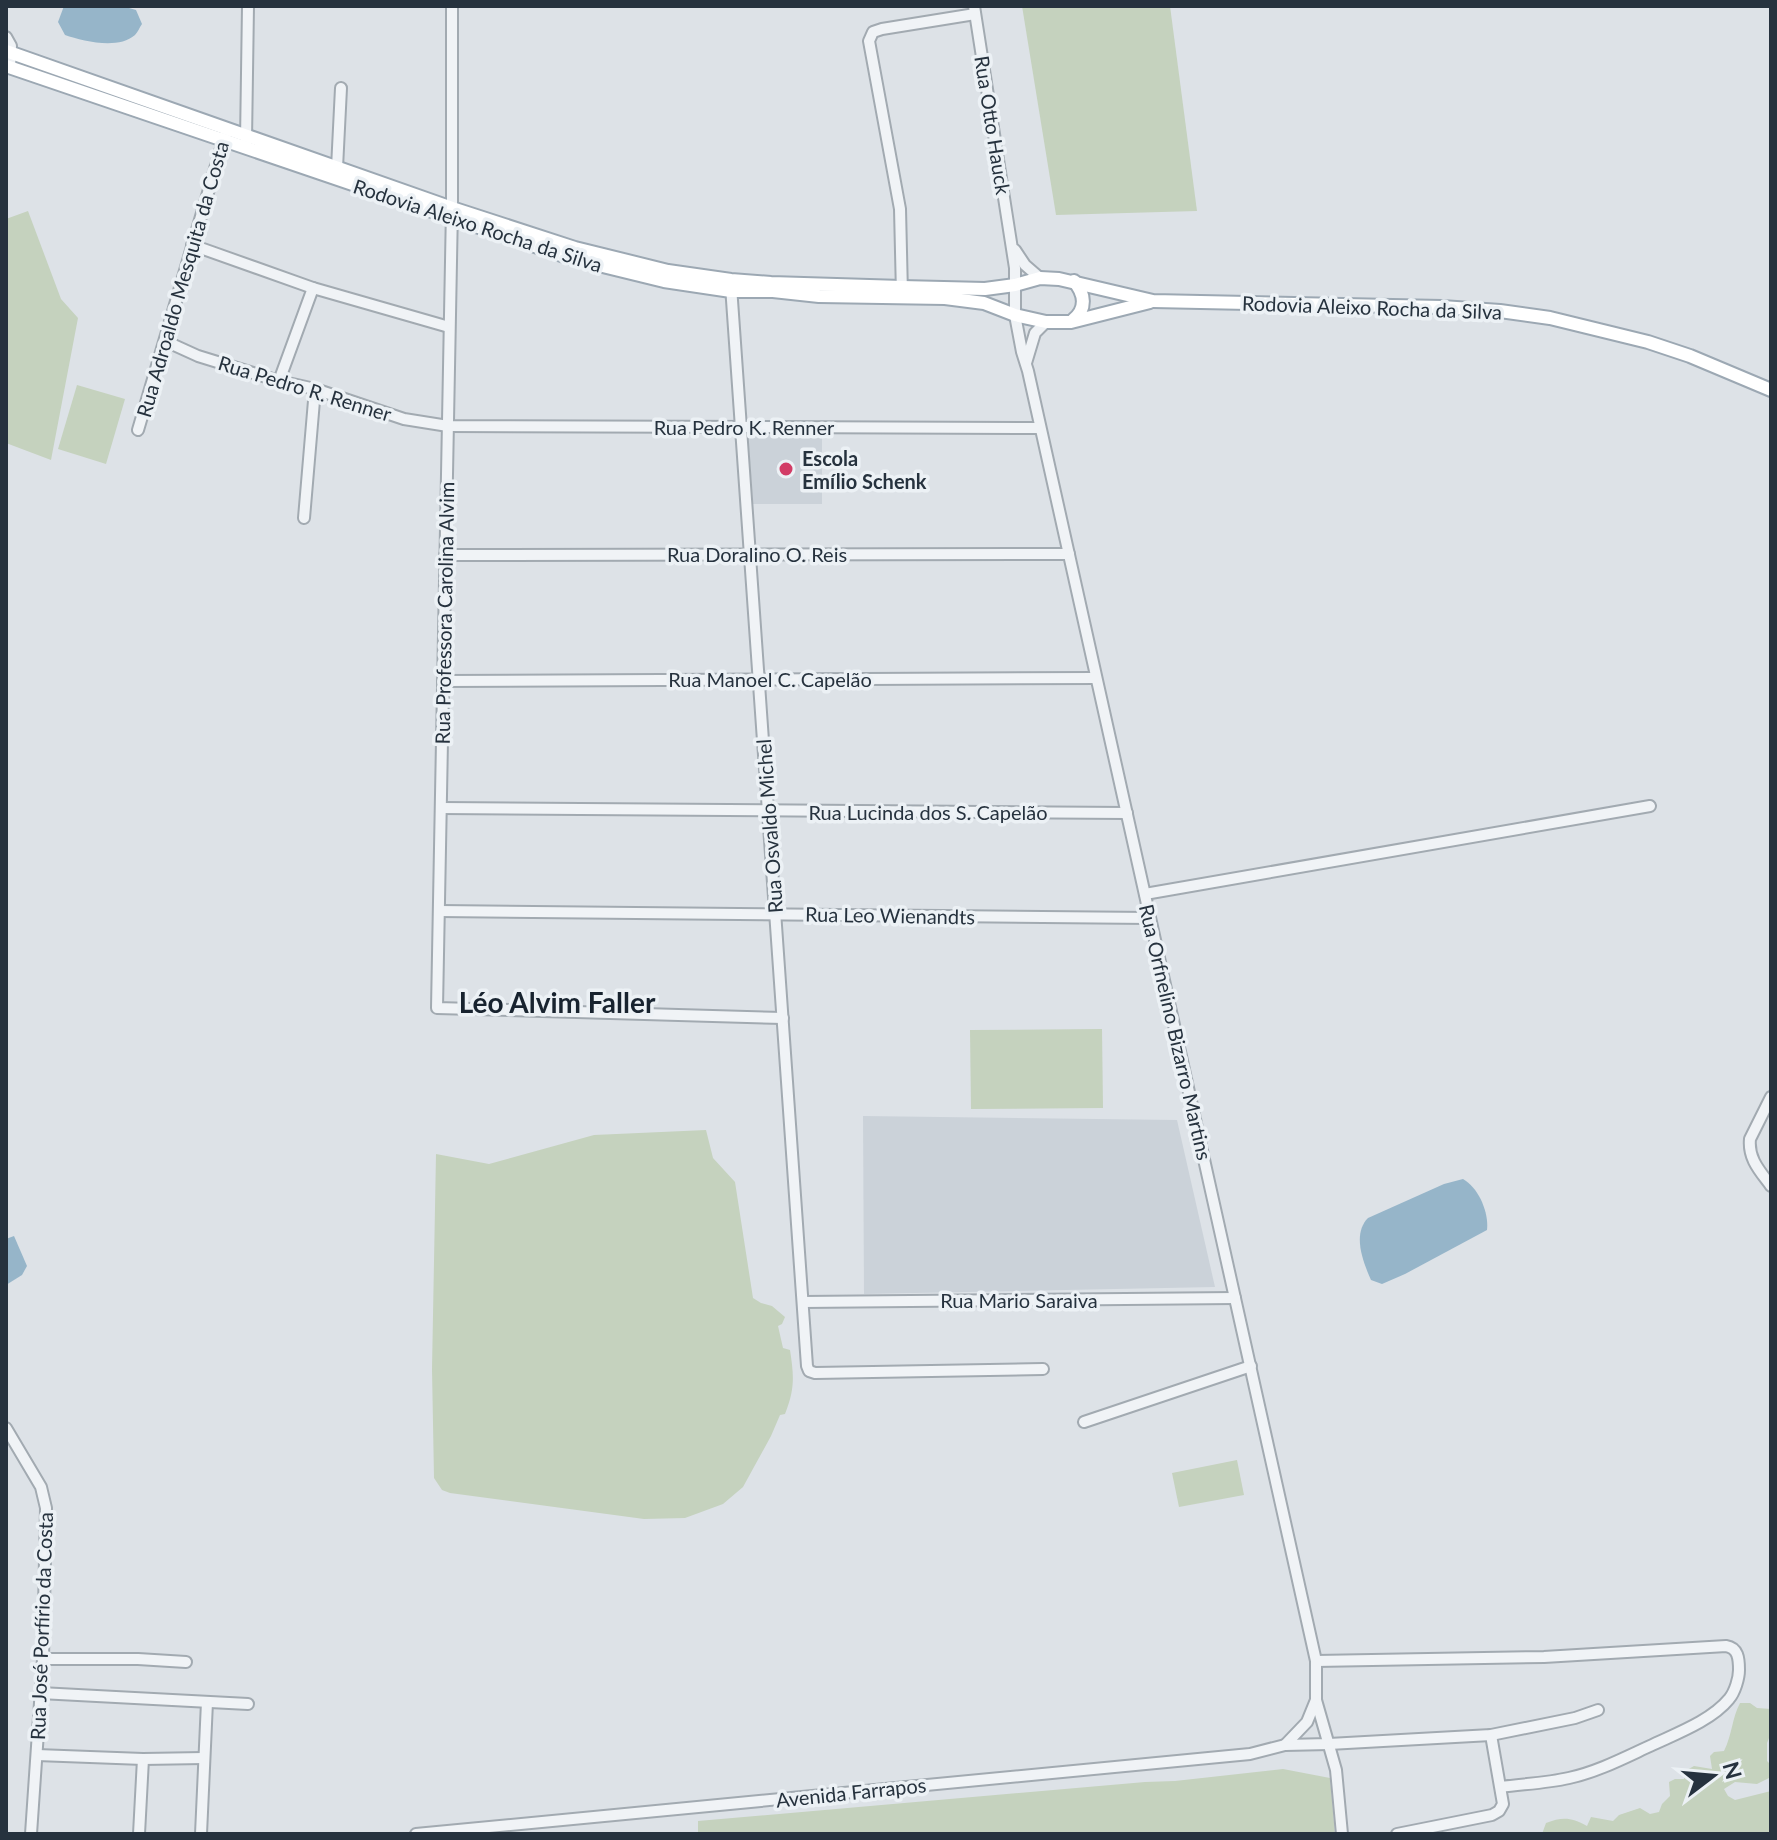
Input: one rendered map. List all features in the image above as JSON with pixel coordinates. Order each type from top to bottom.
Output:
[{"type":"main road","name":"Rodovia Aleixo Rocha da Silva","points":[[8,59],[452,213]]},
{"type":"main road","name":"Rodovia Aleixo Rocha da Silva","points":[[245,141],[337,168],[570,258],[664,281],[731,285],[819,296],[985,289],[1040,278],[1074,281],[1153,301],[1500,311],[1550,318],[1648,342],[1771,390]]},
{"type":"main road","points":[[1071,322],[1083,308],[1083,296],[1074,281]]},
{"type":"main road","name":"Rodovia Aleixo Rocha da Silva","points":[[902,292],[984,303],[1046,322],[1071,322],[1153,301]]},
{"type":"street","name":"Rua Adroaldo Mesquita da Costa","points":[[245,141],[248,6]]},
{"type":"street","name":"Rua Professora Carolina Alvim","points":[[452,6],[452,213],[437,1008],[783,1018]]},
{"type":"street","points":[[902,292],[900,209],[869,41],[873,32],[975,10]]},
{"type":"street","name":"Rua Otto Hauck","points":[[975,10],[1012,245]]},
{"type":"street","points":[[6,37],[11,46],[8,59]]},
{"type":"street","points":[[337,168],[341,88]]},
{"type":"street","name":"Rua Adroaldo Mesquita da Costa","points":[[138,430],[225,134]]},
{"type":"street","points":[[192,245],[313,288],[449,327]]},
{"type":"street","points":[[1012,245],[1025,265],[1040,278]]},
{"type":"street","name":"Rua Orfnelino Bizarro Martins","points":[[1012,245],[1015,315],[1022,352],[1316,1661],[1316,1700]]},
{"type":"street","name":"Rua Osvaldo Michel","points":[[731,285],[807,1366],[809,1371],[815,1373],[1043,1369]]},
{"type":"street","points":[[279,381],[313,288]]},
{"type":"street","points":[[1026,365],[1035,333],[1046,322]]},
{"type":"street","name":"Rua Pedro R. Renner","points":[[165,341],[198,356],[315,389],[404,419],[448,426]]},
{"type":"street","points":[[304,518],[315,389]]},
{"type":"street","name":"Rua Pedro K. Renner","points":[[448,426],[1040,428]]},
{"type":"street","name":"Rua Doralino O. Reis","points":[[445,555],[1069,554]]},
{"type":"street","name":"Rua Manoel C. Capelão","points":[[443,681],[1096,678]]},
{"type":"street","points":[[1145,894],[1650,806]]},
{"type":"street","name":"Rua Lucinda dos S. Capelão","points":[[441,808],[1127,813]]},
{"type":"street","name":"Rua Leo Wienandts","points":[[439,911],[1150,918]]},
{"type":"street","points":[[1771,1097],[1750,1139],[1750,1155],[1771,1186]]},
{"type":"street","name":"Rua Mario Saraiva","points":[[803,1302],[1235,1298]]},
{"type":"street","points":[[1084,1422],[1251,1366]]},
{"type":"street","name":"Rua José Porfírio da Costa","points":[[6,1428],[41,1487],[46,1508],[43,1659],[31,1834]]},
{"type":"street","points":[[1316,1661],[1544,1657],[1726,1646],[1735,1650],[1740,1673],[1734,1689],[1729,1699],[1702,1721],[1604,1767],[1569,1779],[1501,1787]]},
{"type":"street","points":[[43,1659],[186,1662]]},
{"type":"street","points":[[40,1693],[248,1704]]},
{"type":"street","points":[[1316,1700],[1336,1770],[1342,1834]]},
{"type":"street","points":[[1285,1745],[1307,1722],[1316,1700]]},
{"type":"street","points":[[201,1834],[207,1702]]},
{"type":"street","name":"Avenida Farrapos","points":[[416,1834],[1250,1754],[1285,1745],[1491,1735],[1575,1718],[1598,1710]]},
{"type":"street","points":[[1397,1834],[1499,1811],[1503,1804],[1491,1735]]},
{"type":"street","points":[[37,1755],[204,1758]]},
{"type":"street","points":[[139,1834],[143,1759]]},
{"type":"shaded area","name":"Escola Emílio Schenk","points":[[822,433],[822,504],[753,504],[748,434]]},
{"type":"shaded area","points":[[863,1116],[1177,1120],[1215,1287],[864,1294]]},
{"type":"green space","points":[[1022,6],[1170,6],[1197,211],[1056,215]]},
{"type":"green space","points":[[28,211],[61,299],[78,318],[51,460],[6,443],[6,219]]},
{"type":"green space","points":[[77,385],[125,399],[106,464],[58,449]]},
{"type":"green space","points":[[1102,1029],[1103,1108],[971,1109],[970,1030]]},
{"type":"green space","points":[[706,1130],[713,1158],[735,1182],[753,1298],[772,1306],[785,1317],[778,1326],[783,1348],[790,1350],[792,1367],[792,1390],[785,1414],[780,1415],[743,1487],[723,1504],[685,1518],[644,1519],[442,1490],[434,1478],[432,1369],[436,1154],[489,1164],[594,1135]]},
{"type":"green space","points":[[1237,1460],[1244,1495],[1179,1507],[1172,1473]]},
{"type":"green space","points":[[1740,1703],[1771,1709],[1767,1761],[1771,1765],[1771,1777],[1757,1784],[1735,1782],[1724,1789],[1735,1800],[1771,1791],[1771,1834],[1542,1834],[1546,1823],[1557,1820],[1571,1820],[1587,1826],[1591,1817],[1613,1821],[1619,1815],[1640,1808],[1650,1814],[1659,1812],[1670,1796],[1669,1782],[1684,1779],[1685,1771],[1694,1766],[1712,1769],[1710,1756],[1714,1752],[1724,1751]]},
{"type":"green space","points":[[1283,1769],[1330,1778],[1335,1834],[698,1834],[698,1821]]},
{"type":"water","points":[[64,6],[122,6],[136,10],[142,24],[128,40],[100,43],[81,40],[65,35],[58,22]]},
{"type":"water","points":[[1463,1179],[1474,1188],[1482,1202],[1487,1230],[1382,1284],[1371,1280],[1362,1257],[1360,1240],[1368,1218],[1444,1184]]},
{"type":"water","points":[[14,1236],[27,1266],[22,1275],[6,1285],[6,1239]]},
{"type":"place","name":"Escola Emílio Schenk","points":[[786,469]]},
{"type":"district","name":"Léo Alvim Faller","points":[[557,1002]]}]
